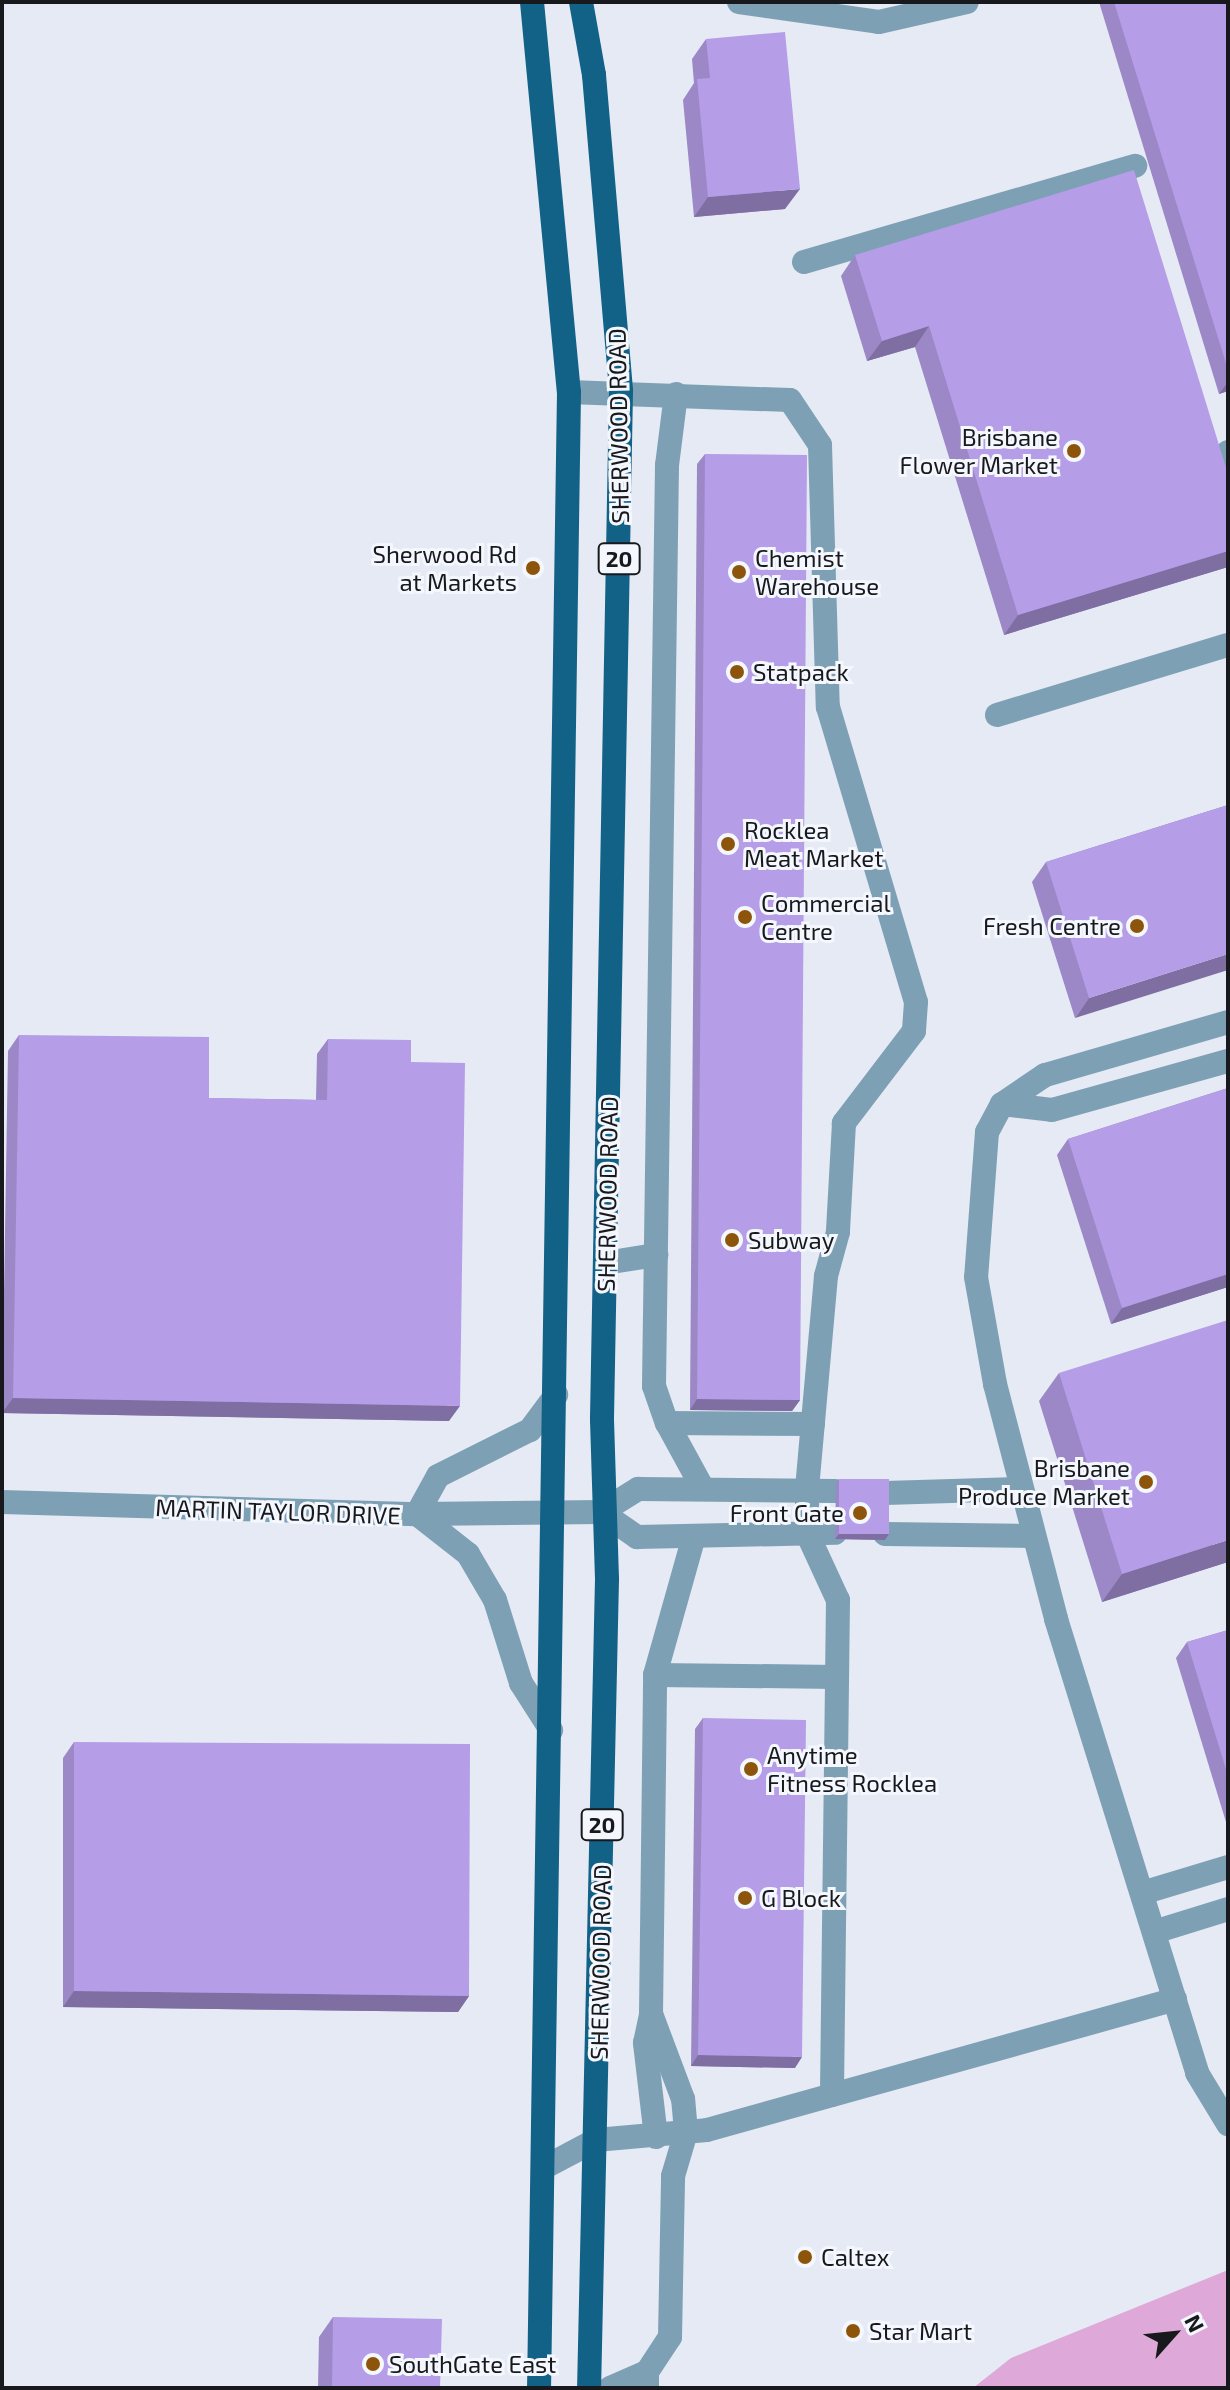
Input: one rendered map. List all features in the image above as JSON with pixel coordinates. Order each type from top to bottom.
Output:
[{"type":"main road","name":"SHERWOOD ROAD","points":[[532,2],[569,392],[555,1511],[539,2388]]},
{"type":"main road","name":"SHERWOOD ROAD","points":[[581,2],[594,75],[621,391],[601,1512],[607,1579],[589,2388]]},
{"type":"street","points":[[739,2],[879,22],[967,2]]},
{"type":"street","points":[[804,262],[1135,166]]},
{"type":"street","points":[[569,392],[621,391],[790,400],[820,445],[828,707],[919,1019],[844,1123],[838,1232],[826,1276],[807,1490],[807,1533],[835,1583],[837,1677],[832,2095]]},
{"type":"street","points":[[676,394],[667,465],[654,1386],[667,1423],[703,1489]]},
{"type":"street","points":[[1228,452],[1228,470]]},
{"type":"street","points":[[997,715],[1228,645]]},
{"type":"street","points":[[1228,1022],[1045,1075],[1002,1104],[987,1132],[976,1277],[1032,1536],[1197,2073],[1228,2124]]},
{"type":"street","points":[[1002,1104],[1052,1110],[1228,1061]]},
{"type":"street","points":[[605,1263],[656,1255]]},
{"type":"street","points":[[551,1730],[521,1683],[495,1600],[468,1554],[417,1514],[438,1476],[530,1430],[556,1395]]},
{"type":"street","points":[[667,1423],[813,1424]]},
{"type":"street","points":[[835,1491],[638,1489],[601,1512],[637,1537],[835,1533]]},
{"type":"street","points":[[885,1493],[1021,1489]]},
{"type":"street","name":"MARTIN TAYLOR DRIVE","points":[[2,1502],[417,1514],[601,1512]]},
{"type":"street","points":[[885,1534],[1032,1536]]},
{"type":"street","points":[[656,2137],[645,2043],[651,2014],[655,1675],[694,1536]]},
{"type":"street","points":[[655,1675],[837,1677]]},
{"type":"street","points":[[1142,1893],[1228,1867]]},
{"type":"street","points":[[1154,1932],[1228,1909]]},
{"type":"street","points":[[545,2167],[596,2140],[686,2132],[869,2085],[1175,1999]]},
{"type":"street","points":[[610,2388],[647,2380],[670,2337],[673,2176],[686,2132],[683,2099],[651,2014]]},
{"type":"shaded area","points":[[1228,2270],[1228,2388],[973,2388],[1011,2358]]},
{"type":"building","points":[[1114,2],[1228,2],[1228,370]]},
{"type":"building","points":[[785,32],[800,189],[708,197],[697,79],[710,78],[706,39]]},
{"type":"building","name":"Brisbane Flower Market","points":[[1134,170],[1228,474],[1228,551],[1018,615],[929,326],[882,341],[855,255]]},
{"type":"building","name":"Commercial Centre","points":[[705,454],[807,455],[800,1400],[697,1399]]},
{"type":"building","name":"Fresh Centre","points":[[1228,805],[1228,954],[1089,998],[1046,862]]},
{"type":"building","points":[[19,1035],[209,1037],[209,1098],[327,1100],[328,1039],[411,1040],[411,1062],[465,1063],[460,1406],[13,1398]]},
{"type":"building","points":[[1228,1088],[1228,1274],[1122,1308],[1068,1139]]},
{"type":"building","name":"Brisbane Produce Market","points":[[1228,1320],[1228,1540],[1122,1574],[1059,1373]]},
{"type":"building","name":"Front Gate","points":[[839,1479],[889,1479],[889,1534],[839,1534]]},
{"type":"building","points":[[1228,1630],[1228,1776],[1187,1642]]},
{"type":"building","name":"G Block","points":[[703,1718],[806,1720],[802,2057],[698,2055]]},
{"type":"building","points":[[74,1742],[470,1744],[469,1996],[74,1991]]},
{"type":"building","name":"SouthGate East","points":[[333,2317],[442,2319],[440,2388],[332,2388]]},
{"type":"place","name":"Brisbane Flower Market","points":[[1074,451]]},
{"type":"place","name":"Sherwood Rd at Markets","points":[[533,568]]},
{"type":"place","name":"Chemist Warehouse","points":[[739,572]]},
{"type":"place","name":"Statpack","points":[[737,672]]},
{"type":"place","name":"Rocklea Meat Market","points":[[728,844]]},
{"type":"place","name":"Commercial Centre","points":[[745,917]]},
{"type":"place","name":"Fresh Centre","points":[[1137,926]]},
{"type":"place","name":"Subway","points":[[732,1240]]},
{"type":"place","name":"Brisbane Produce Market","points":[[1146,1482]]},
{"type":"place","name":"Front Gate","points":[[860,1513]]},
{"type":"place","name":"Anytime Fitness Rocklea","points":[[751,1769]]},
{"type":"place","name":"G Block","points":[[745,1898]]},
{"type":"place","name":"Caltex","points":[[805,2257]]},
{"type":"place","name":"Star Mart","points":[[853,2331]]},
{"type":"place","name":"SouthGate East","points":[[373,2364]]}]
